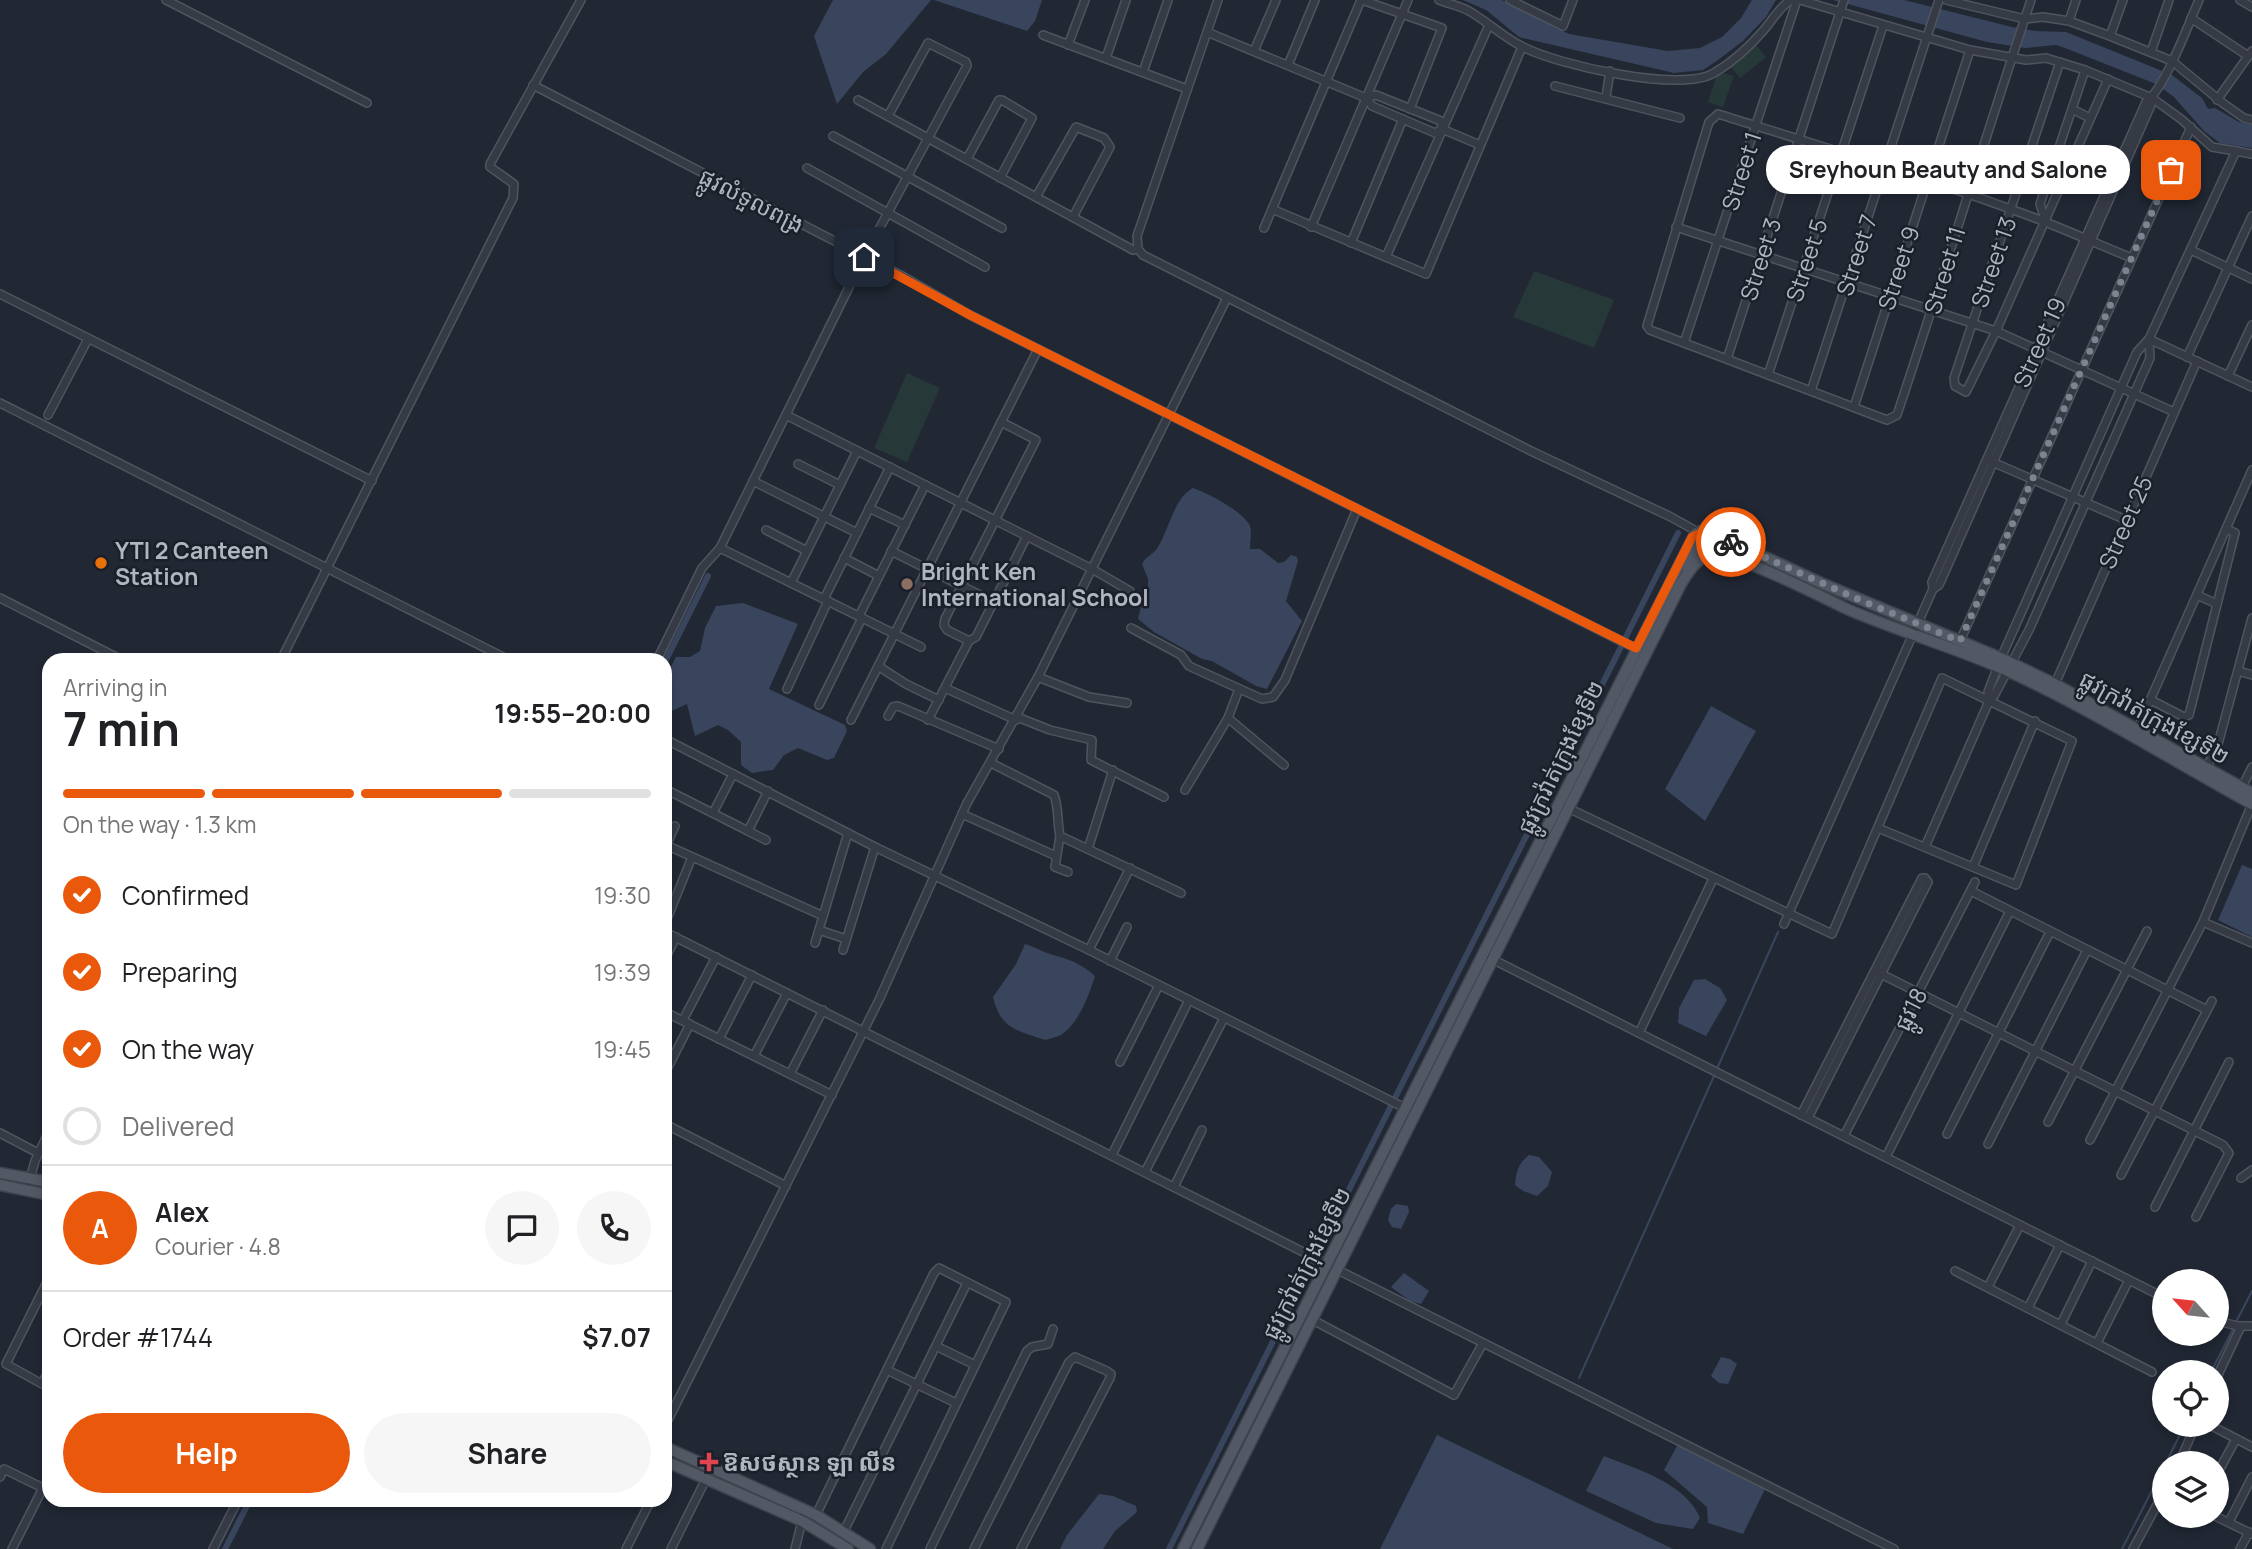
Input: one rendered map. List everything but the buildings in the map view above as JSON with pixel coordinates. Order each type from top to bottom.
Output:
[{"type":"main road","name":"ផ្លូវក្រវ៉ាត់ក្រុងខ្សែទី២","points":[[1488,957],[1632,646],[1689,542],[1709,531],[1916,629],[2055,684],[2252,804]]},
{"type":"main road","points":[[1681,584],[1700,535],[1742,561]]},
{"type":"main road","name":"ផ្លូវក្រវ៉ាត់ក្រុងខ្សែទី២","points":[[1184,1549],[1324,1263],[1569,809],[1681,584],[1691,568],[1706,557],[1724,555],[1862,615],[1960,641],[2078,705],[2207,767],[2252,793]]},
{"type":"main road","points":[[0,1173],[42,1181]]},
{"type":"main road","points":[[0,1185],[42,1194]]},
{"type":"main road","name":"ផ្លូវក្រវ៉ាត់ក្រុងខ្សែទី២","points":[[1196,1549],[1311,1319],[1324,1263]]},
{"type":"main road","points":[[672,1450],[805,1509],[870,1549]]},
{"type":"main road","points":[[672,1467],[802,1521],[848,1549]]},
{"type":"street","points":[[166,0],[367,103]]},
{"type":"street","points":[[284,653],[513,198],[514,184],[490,167],[490,164],[580,0]]},
{"type":"street","points":[[1068,45],[1085,0]]},
{"type":"street","points":[[1106,58],[1126,0]]},
{"type":"street","points":[[1143,72],[1168,0]]},
{"type":"street","points":[[1218,0],[1137,236],[1138,249],[1149,259],[1700,535]]},
{"type":"street","points":[[1254,51],[1276,0]]},
{"type":"street","points":[[1287,65],[1315,0]]},
{"type":"street","points":[[1264,228],[1362,0],[1442,28],[1410,108]]},
{"type":"street","points":[[1311,227],[1408,0]]},
{"type":"street","points":[[1439,0],[1468,11],[1522,47],[1565,62],[1676,82],[1711,75],[1743,51],[1791,0]]},
{"type":"street","points":[[1510,0],[1563,26],[1573,0]]},
{"type":"street","points":[[1526,9],[1528,0]]},
{"type":"street","points":[[1798,0],[1843,6],[1883,26],[1928,33],[1970,50],[2013,55],[2026,60],[2046,58],[2060,62],[2154,95],[2211,147],[2252,154]]},
{"type":"street","name":"Street 1","points":[[1684,343],[1798,0]]},
{"type":"street","points":[[1946,0],[2024,21],[2043,17],[2069,21],[2151,52],[2217,100],[2244,118],[2252,120]]},
{"type":"street","points":[[1982,10],[1985,0]]},
{"type":"street","name":"Street 11","points":[[1854,407],[1887,420],[1897,415],[2031,0]]},
{"type":"street","points":[[2069,21],[2076,0]]},
{"type":"street","points":[[2110,36],[2123,0]]},
{"type":"street","points":[[2151,52],[2169,0]]},
{"type":"street","name":"Street 19","points":[[1784,924],[1933,590],[1932,582],[2088,240],[2146,102],[2154,95],[2199,0]]},
{"type":"street","points":[[2240,0],[2252,7]]},
{"type":"street","name":"Street 7","points":[[1811,391],[1938,3]]},
{"type":"street","name":"Street 3","points":[[1727,359],[1843,6]]},
{"type":"street","points":[[2191,18],[2250,54],[2217,100]]},
{"type":"street","points":[[1386,257],[1489,25]]},
{"type":"street","name":"Street 5","points":[[1768,375],[1883,26]]},
{"type":"street","points":[[1207,32],[1367,98],[1372,106],[1435,133],[1442,129]]},
{"type":"street","points":[[1043,35],[1187,89]]},
{"type":"street","points":[[660,653],[702,569],[720,548],[864,257],[967,64],[931,43],[926,45],[888,116]]},
{"type":"street","points":[[1272,209],[1426,274],[1522,47]]},
{"type":"street","name":"Street 9","points":[[1854,407],[1970,50]]},
{"type":"street","name":"Street 13","points":[[1996,331],[1968,390],[1955,386],[1971,323],[2060,62]]},
{"type":"street","points":[[1606,97],[1610,71]]},
{"type":"street","points":[[2044,220],[2040,204],[2085,71]]},
{"type":"street","points":[[1996,331],[2108,79]]},
{"type":"street","name":"ផ្លូវលំទួលពង្រ","points":[[533,85],[1038,349],[1646,653]]},
{"type":"street","points":[[1555,86],[1680,118]]},
{"type":"street","points":[[1367,98],[1376,95],[1410,108],[1441,121],[1442,129]]},
{"type":"street","points":[[858,100],[1133,250],[1138,249]]},
{"type":"street","points":[[967,159],[999,100],[1002,100],[1032,118],[1000,178]]},
{"type":"street","points":[[2072,110],[2091,118]]},
{"type":"street","points":[[1854,407],[1650,330],[1647,326],[1709,122],[1718,114],[2044,220],[2132,258]]},
{"type":"street","points":[[1351,243],[1403,119]]},
{"type":"street","points":[[1036,197],[1076,127],[1104,138],[1110,147],[1073,217]]},
{"type":"street","points":[[1960,641],[2191,127]]},
{"type":"street","points":[[1442,129],[1480,145]]},
{"type":"street","points":[[833,136],[1002,229]]},
{"type":"street","points":[[2061,143],[2076,149]]},
{"type":"street","points":[[2004,665],[2073,497],[2137,352],[2149,339],[2236,151]]},
{"type":"street","points":[[807,168],[985,267]]},
{"type":"street","points":[[2050,176],[2062,180]]},
{"type":"street","points":[[2187,357],[2252,216]]},
{"type":"street","points":[[1676,226],[1996,331],[2174,412]]},
{"type":"street","points":[[2191,250],[2252,279]]},
{"type":"street","points":[[0,294],[372,481]]},
{"type":"street","points":[[672,1411],[832,1095],[962,814],[1017,718],[1227,298]]},
{"type":"street","points":[[2228,376],[2252,325]]},
{"type":"street","points":[[48,415],[88,339]]},
{"type":"street","points":[[2149,339],[2252,387]]},
{"type":"street","points":[[1926,847],[1990,699],[1988,692],[2028,630],[2150,358],[2149,339]]},
{"type":"street","points":[[851,720],[1038,349]]},
{"type":"street","name":"Street 25","points":[[2055,684],[2197,361]]},
{"type":"street","points":[[0,403],[495,653]]},
{"type":"street","points":[[786,415],[1092,569],[1130,591]]},
{"type":"street","points":[[969,641],[947,630],[944,625],[1036,440],[1001,422]]},
{"type":"street","points":[[791,583],[857,451]]},
{"type":"street","points":[[1989,461],[2126,520]]},
{"type":"street","points":[[798,464],[840,485]]},
{"type":"street","points":[[787,689],[844,558],[890,467]]},
{"type":"street","points":[[2136,733],[2252,471]]},
{"type":"street","points":[[753,481],[857,533]]},
{"type":"street","points":[[819,705],[925,485]]},
{"type":"street","points":[[869,508],[905,525]]},
{"type":"street","points":[[1131,628],[1181,655],[1189,666],[1262,699],[1273,697],[1285,680],[1357,509]]},
{"type":"street","points":[[2151,700],[2184,717],[2189,715],[2235,533],[2227,529]]},
{"type":"street","points":[[766,530],[807,551]]},
{"type":"street","points":[[929,720],[969,641],[976,637],[1027,536]]},
{"type":"street","points":[[720,548],[921,647]]},
{"type":"street","points":[[891,551],[993,601]]},
{"type":"street","points":[[844,558],[879,576]]},
{"type":"street","points":[[2197,595],[2217,604]]},
{"type":"street","points":[[0,598],[108,653]]},
{"type":"street","points":[[2207,767],[2218,744],[2252,618]]},
{"type":"street","points":[[878,666],[939,700]]},
{"type":"street","points":[[2238,671],[2252,675]]},
{"type":"street","points":[[1038,677],[1089,697],[1127,704]]},
{"type":"street","points":[[1559,804],[1832,934],[1942,678],[2073,741],[2016,885],[1878,828]]},
{"type":"street","points":[[945,688],[1050,730],[1092,740],[1091,760],[1164,797]]},
{"type":"street","points":[[1185,790],[1228,718],[1239,689]]},
{"type":"street","points":[[888,716],[893,707],[898,706],[999,749]]},
{"type":"street","points":[[1228,718],[1284,765]]},
{"type":"street","points":[[1973,867],[2035,721]]},
{"type":"street","points":[[672,743],[875,847],[1089,950],[1407,1109]]},
{"type":"street","points":[[991,763],[1054,795],[1058,805],[1060,836],[1055,868],[1068,872]]},
{"type":"street","points":[[2242,787],[2252,767]]},
{"type":"street","points":[[1088,849],[1113,770]]},
{"type":"street","points":[[713,813],[733,774]]},
{"type":"street","points":[[672,792],[766,840]]},
{"type":"street","points":[[748,831],[768,792]]},
{"type":"street","points":[[2090,1140],[2203,922],[2252,804]]},
{"type":"street","points":[[962,814],[1056,856]]},
{"type":"street","points":[[672,834],[676,826]]},
{"type":"street","points":[[815,943],[848,833]]},
{"type":"street","points":[[1060,836],[1181,893]]},
{"type":"street","points":[[843,950],[875,847]]},
{"type":"street","points":[[672,849],[823,916]]},
{"type":"street","points":[[672,907],[692,857]]},
{"type":"street","points":[[1089,950],[1130,868]]},
{"type":"street","points":[[1805,1116],[1922,878],[1925,878],[1928,882],[1878,972]]},
{"type":"street","points":[[1639,1033],[1713,879]]},
{"type":"street","name":"ផ្លូវ18","points":[[1844,1136],[1975,882]]},
{"type":"street","points":[[1971,891],[2207,1010]]},
{"type":"street","points":[[1885,1157],[2010,911]]},
{"type":"street","points":[[2203,922],[2252,943]]},
{"type":"street","points":[[1110,961],[1127,927]]},
{"type":"street","points":[[819,930],[846,939]]},
{"type":"street","points":[[2048,1122],[2147,931]]},
{"type":"street","points":[[1947,1134],[2050,932]]},
{"type":"street","points":[[672,935],[1894,1549]]},
{"type":"street","points":[[672,945],[676,937]]},
{"type":"street","points":[[1988,1144],[2087,950]]},
{"type":"street","points":[[672,1057],[716,957]]},
{"type":"street","points":[[1488,957],[2152,1292]]},
{"type":"street","points":[[1878,972],[2223,1146],[2229,1153],[2196,1217]]},
{"type":"street","points":[[719,1038],[752,975]]},
{"type":"street","points":[[1121,1062],[1159,985]]},
{"type":"street","points":[[754,1056],[787,993]]},
{"type":"street","points":[[1112,1155],[1189,1000]]},
{"type":"street","points":[[2121,1175],[2212,1001]]},
{"type":"street","points":[[790,1074],[823,1010]]},
{"type":"street","points":[[672,1015],[832,1095]]},
{"type":"street","points":[[1146,1172],[1224,1017]]},
{"type":"street","points":[[2155,1207],[2229,1062]]},
{"type":"street","points":[[672,1129],[786,1186]]},
{"type":"street","points":[[1174,1187],[1202,1130]]},
{"type":"street","points":[[0,1133],[38,1153]]},
{"type":"street","points":[[27,1191],[42,1145]]},
{"type":"street","points":[[2241,1178],[2252,1170]]},
{"type":"street","points":[[1988,1287],[2020,1225]]},
{"type":"street","points":[[2028,1308],[2060,1245]]},
{"type":"street","points":[[2061,1324],[2092,1261]]},
{"type":"street","points":[[816,1515],[939,1268],[1006,1303],[886,1549]]},
{"type":"street","points":[[1955,1271],[2152,1372]]},
{"type":"street","points":[[2097,1343],[2129,1280]]},
{"type":"street","points":[[844,1531],[938,1347],[967,1283]]},
{"type":"street","points":[[42,1292],[6,1364],[42,1384]]},
{"type":"street","points":[[1311,1319],[1454,1395],[1483,1343]]},
{"type":"street","points":[[2230,1325],[2252,1326]]},
{"type":"street","points":[[2224,1360],[2239,1326]]},
{"type":"street","points":[[930,1549],[1027,1351],[1048,1344],[1053,1329]]},
{"type":"street","points":[[938,1347],[975,1365]]},
{"type":"street","points":[[974,1549],[1069,1362],[1075,1357],[1107,1371],[1111,1374],[1110,1378],[1021,1549]]},
{"type":"street","points":[[887,1370],[956,1403]]},
{"type":"street","points":[[2229,1434],[2252,1447]]},
{"type":"street","points":[[2229,1451],[2236,1438]]},
{"type":"street","points":[[2,1473],[42,1488]]},
{"type":"street","points":[[2240,1549],[2250,1533],[2229,1522],[2252,1477]]},
{"type":"street","points":[[671,1549],[706,1479]]},
{"type":"street","points":[[12,1549],[42,1490]]},
{"type":"street","points":[[213,1549],[234,1507]]},
{"type":"street","points":[[626,1549],[647,1507]]},
{"type":"street","points":[[795,1549],[805,1509]]},
{"type":"street","points":[[2133,1549],[2152,1514]]},
{"type":"shaded area","points":[[1756,45],[1766,57],[1740,78],[1730,66]]},
{"type":"shaded area","points":[[1718,71],[1734,76],[1723,107],[1708,102]]},
{"type":"shaded area","points":[[1534,271],[1614,300],[1594,348],[1513,317]]},
{"type":"shaded area","points":[[907,373],[940,388],[907,462],[874,448]]},
{"type":"water","points":[[833,0],[931,0],[886,54],[863,72],[837,104],[814,36]]},
{"type":"water","points":[[934,0],[1042,0],[1035,21],[1027,31]]},
{"type":"water","points":[[1463,0],[1502,0],[1569,34],[1668,51],[1700,48],[1722,37],[1741,18],[1752,0],[1776,0],[1766,17],[1743,41],[1718,60],[1703,70],[1674,73],[1519,37],[1486,10]]},
{"type":"water","points":[[1833,0],[1904,0],[2012,27],[2066,32],[2172,75],[2202,98],[2208,109],[2215,108],[2239,122],[2252,125],[2252,148],[2220,143],[2204,131],[2174,97],[2156,84],[2065,48],[2056,45],[2025,48],[1987,42]]},
{"type":"water","points":[[1193,488],[1241,515],[1251,529],[1250,549],[1260,549],[1278,563],[1284,562],[1291,555],[1297,557],[1286,601],[1302,621],[1267,689],[1256,686],[1212,661],[1202,659],[1154,632],[1138,619],[1141,607],[1148,600],[1148,579],[1142,564],[1158,547],[1181,499]]},
{"type":"water","points":[[743,603],[798,624],[769,689],[845,725],[847,731],[834,758],[827,760],[798,748],[784,755],[773,770],[752,773],[741,765],[741,742],[728,730],[718,725],[695,736],[687,704],[672,711],[672,665],[676,657],[690,657],[700,651],[705,628],[716,606]]},
{"type":"water","points":[[1711,706],[1756,731],[1705,821],[1665,789]]},
{"type":"water","points":[[2242,865],[2252,869],[2252,937],[2218,920]]},
{"type":"water","points":[[1025,944],[1075,962],[1095,976],[1073,1023],[1061,1035],[1045,1040],[1011,1027],[1000,1016],[993,997],[1016,964]]},
{"type":"water","points":[[1705,979],[1720,988],[1727,1000],[1706,1036],[1678,1023],[1679,1008],[1694,980]]},
{"type":"water","points":[[1529,1155],[1539,1157],[1552,1172],[1548,1186],[1537,1196],[1515,1185],[1519,1168]]},
{"type":"water","points":[[1396,1204],[1408,1206],[1409,1212],[1401,1229],[1392,1227],[1388,1220],[1391,1209]]},
{"type":"water","points":[[1404,1273],[1429,1291],[1421,1304],[1410,1301],[1391,1287]]},
{"type":"water","points":[[1721,1357],[1737,1364],[1728,1384],[1719,1383],[1711,1376]]},
{"type":"water","points":[[1437,1435],[1673,1549],[1380,1549]]},
{"type":"water","points":[[1678,1444],[1765,1489],[1743,1534],[1708,1523],[1707,1507],[1664,1470]]},
{"type":"water","points":[[1604,1456],[1645,1472],[1684,1495],[1700,1518],[1693,1529],[1656,1523],[1586,1491]]},
{"type":"water","points":[[1099,1494],[1113,1496],[1136,1506],[1137,1512],[1115,1531],[1103,1549],[1060,1549],[1067,1535]]},
{"type":"waterway","points":[[1169,1549],[1678,533]]},
{"type":"waterway","points":[[670,653],[708,576]]},
{"type":"waterway","points":[[1716,1071],[1778,932]]},
{"type":"waterway","points":[[1579,1378],[1714,1076]]},
{"type":"waterway","points":[[2235,1324],[2252,1291]]},
{"type":"waterway","points":[[2217,1360],[2233,1329]]},
{"type":"waterway","points":[[2172,1451],[2179,1437]]},
{"type":"waterway","points":[[2122,1549],[2152,1490]]},
{"type":"waterway","points":[[225,1549],[246,1507]]},
{"type":"way so far","points":[[1731,542],[1917,625],[1960,641],[2171,170]]},
{"type":"place","name":"Sreyhoun Beauty and Salone","points":[[2171,170]]},
{"type":"place","name":"YTI 2 Canteen Station","points":[[101,563]]},
{"type":"place","name":"Bright Ken International School","points":[[907,584]]},
{"type":"place","name":"ឱសថស្ថាន ឡា លីន","points":[[709,1462]]},
{"type":"route","points":[[864,257],[970,315],[1636,648],[1692,537],[1698,532],[1709,531],[1731,542]]}]
